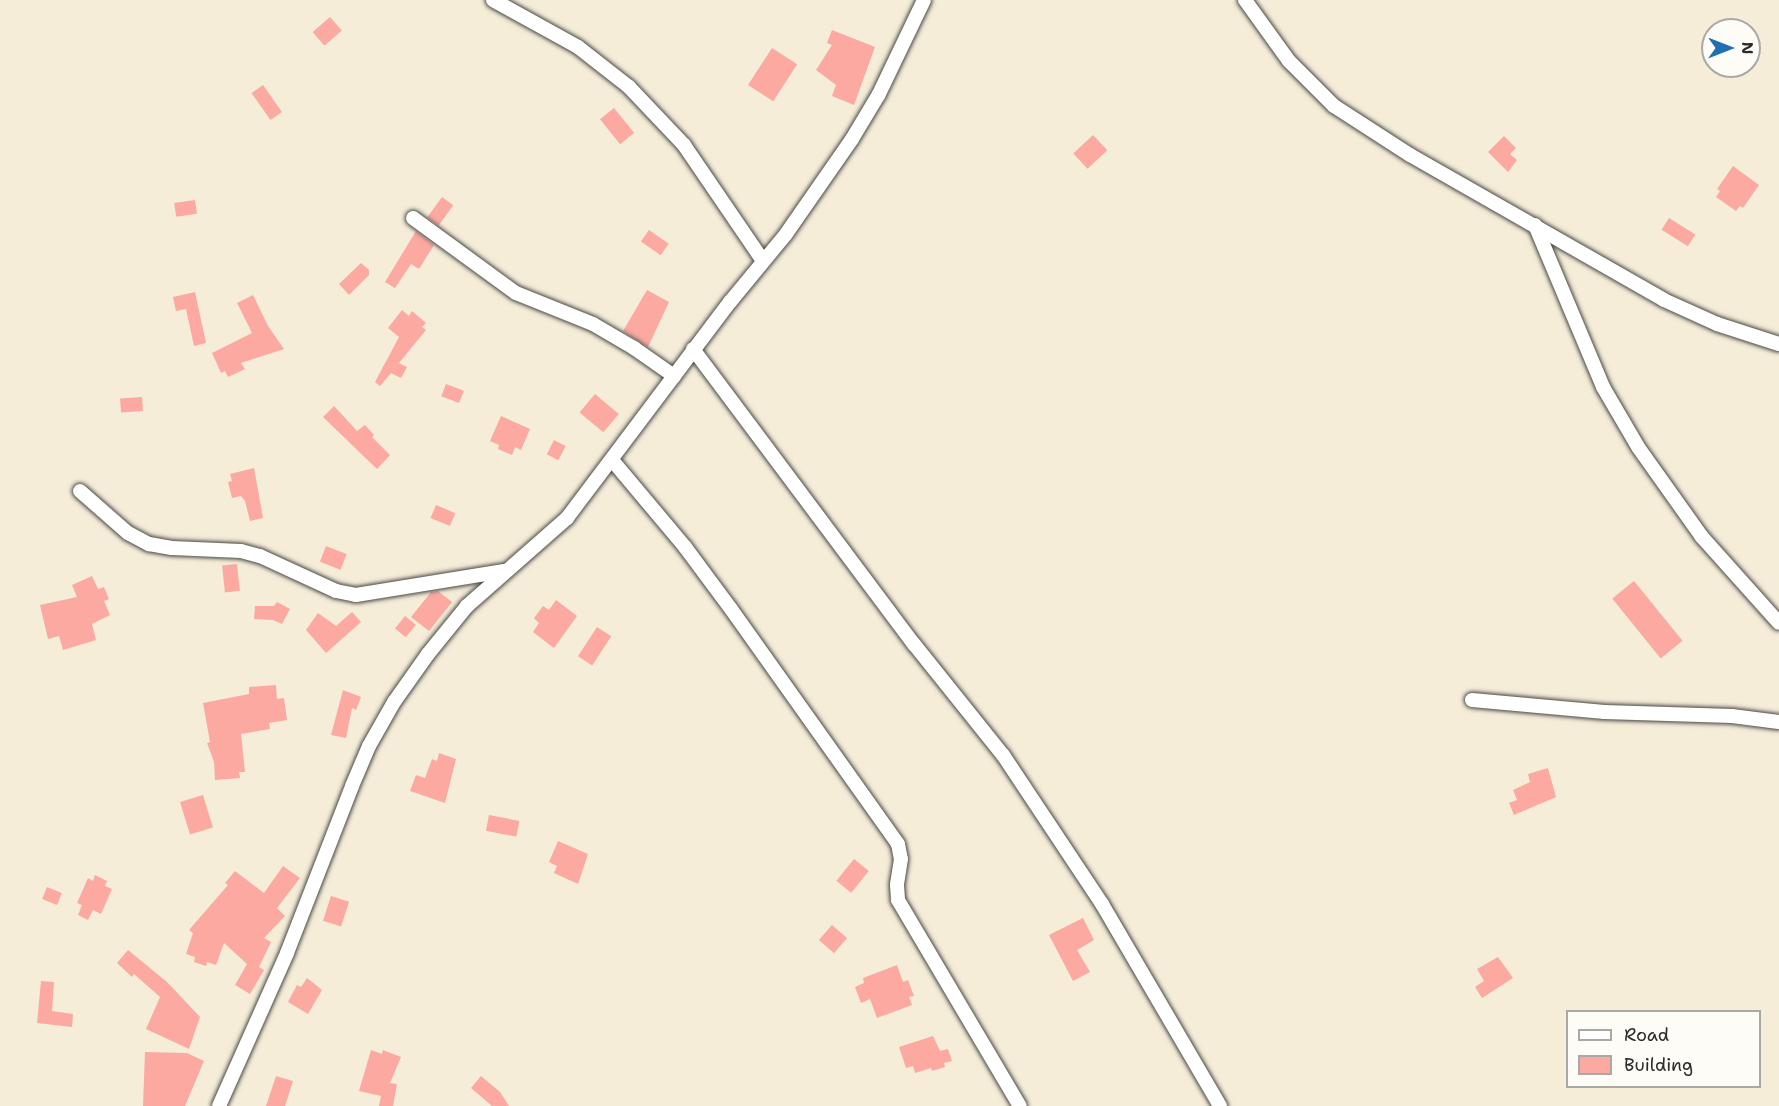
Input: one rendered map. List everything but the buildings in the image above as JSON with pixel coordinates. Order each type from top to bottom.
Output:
[{"type":"street","points":[[493,0],[578,47],[629,87],[684,145],[763,261]]},
{"type":"street","points":[[219,1106],[287,953],[352,786],[381,724],[428,654],[467,606],[567,518],[693,349],[826,180],[879,94],[924,0]]},
{"type":"street","points":[[1245,0],[1289,61],[1334,106],[1410,155],[1664,300],[1717,324],[1779,344]]},
{"type":"street","points":[[413,218],[516,293],[593,324],[634,348],[674,376]]},
{"type":"street","points":[[1535,225],[1603,387],[1638,447],[1702,537],[1779,623]]},
{"type":"street","points":[[693,349],[914,644],[1003,755],[1102,904],[1220,1106]]},
{"type":"street","points":[[612,460],[685,547],[898,844],[901,859],[897,885],[898,900],[1020,1106]]},
{"type":"street","points":[[80,491],[128,533],[149,544],[172,548],[242,551],[260,556],[336,591],[357,595],[504,572]]},
{"type":"street","points":[[1472,700],[1604,712],[1732,716],[1779,722]]}]
